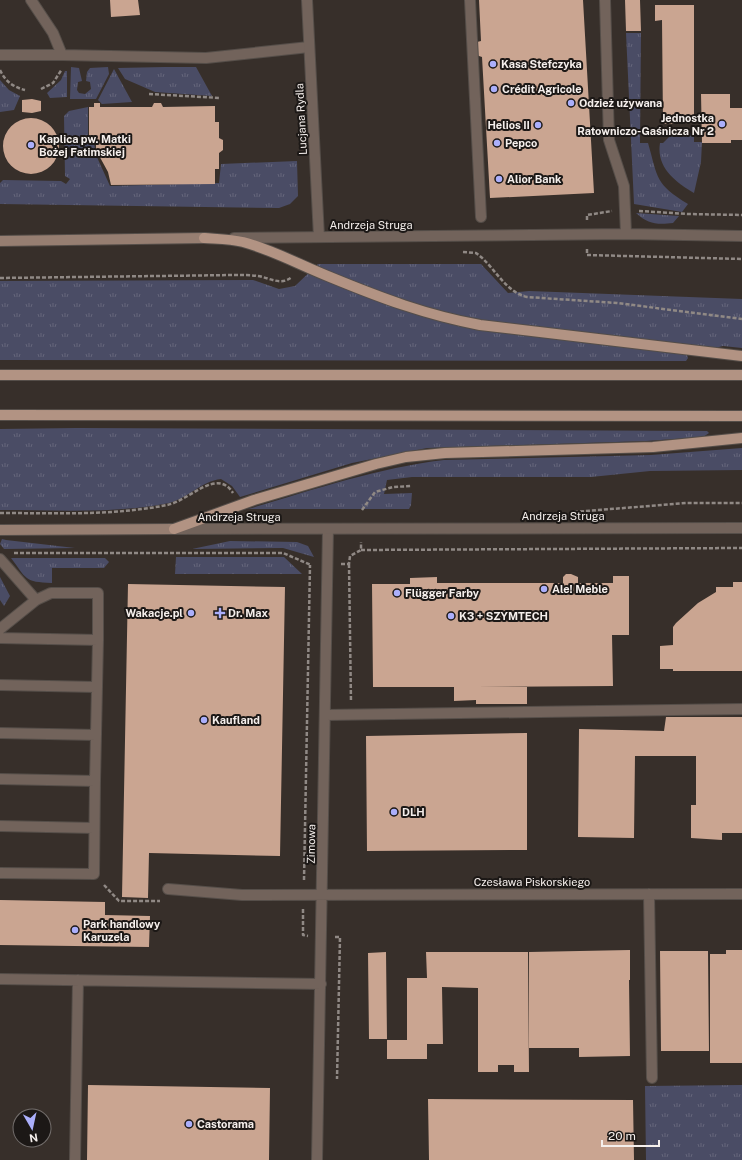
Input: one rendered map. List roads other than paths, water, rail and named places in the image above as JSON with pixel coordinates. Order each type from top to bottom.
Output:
[{"type":"main road","points":[[204,238],[233,240],[262,248],[406,308],[444,318],[480,325],[742,356]]},
{"type":"main road","points":[[0,375],[742,375]]},
{"type":"main road","points":[[0,415],[742,416]]},
{"type":"main road","points":[[174,529],[254,500],[376,464],[411,457],[446,453],[653,447],[742,438]]},
{"type":"street","points":[[31,0],[53,33],[62,55]]},
{"type":"street","name":"Lucjana Rydla","points":[[307,0],[319,237]]},
{"type":"street","points":[[470,0],[481,217]]},
{"type":"street","points":[[605,0],[609,140],[624,186],[626,234]]},
{"type":"street","points":[[0,54],[206,58],[309,47]]},
{"type":"street","name":"Andrzeja Struga","points":[[0,241],[626,234],[742,236]]},
{"type":"street","name":"Andrzeja Struga","points":[[0,530],[742,528]]},
{"type":"street","name":"Zimowa","points":[[317,1160],[323,895],[328,529]]},
{"type":"street","points":[[4,556],[36,600]]},
{"type":"street","points":[[0,629],[36,600],[51,594],[98,593],[94,874],[0,873]]},
{"type":"street","points":[[0,638],[98,640]]},
{"type":"street","points":[[0,685],[96,687]]},
{"type":"street","points":[[326,714],[742,709]]},
{"type":"street","points":[[0,733],[96,735]]},
{"type":"street","points":[[0,779],[95,781]]},
{"type":"street","points":[[0,826],[94,828]]},
{"type":"street","name":"Czesława Piskorskiego","points":[[168,889],[242,894],[323,895],[742,894]]},
{"type":"street","points":[[649,894],[652,1078]]},
{"type":"street","points":[[0,979],[321,984]]},
{"type":"street","points":[[75,1160],[78,980]]},
{"type":"place","name":"Kasa Stefczyka","points":[[493,64]]},
{"type":"place","name":"Crédit Agricole","points":[[494,89]]},
{"type":"place","name":"Odzież używana","points":[[571,103]]},
{"type":"place","name":"Jednostka Ratowniczo-Gaśnicza Nr 2","points":[[722,124]]},
{"type":"place","name":"Helios II","points":[[538,125]]},
{"type":"place","name":"Pepco","points":[[497,143]]},
{"type":"place","name":"Kaplica pw. Matki Bożej Fatimskiej","points":[[31,145]]},
{"type":"place","name":"Alior Bank","points":[[499,179]]},
{"type":"place","name":"Ale! Meble","points":[[544,589]]},
{"type":"place","name":"Flügger Farby","points":[[397,593]]},
{"type":"place","name":"Wakacje.pl","points":[[191,613]]},
{"type":"place","name":"Dr. Max","points":[[220,613]]},
{"type":"place","name":"K3 + SZYMTECH","points":[[451,616]]},
{"type":"place","name":"Kaufland","points":[[204,720]]},
{"type":"place","name":"DLH","points":[[394,812]]},
{"type":"place","name":"Park handlowy Karuzela","points":[[75,930]]},
{"type":"place","name":"Castorama","points":[[189,1124]]}]
